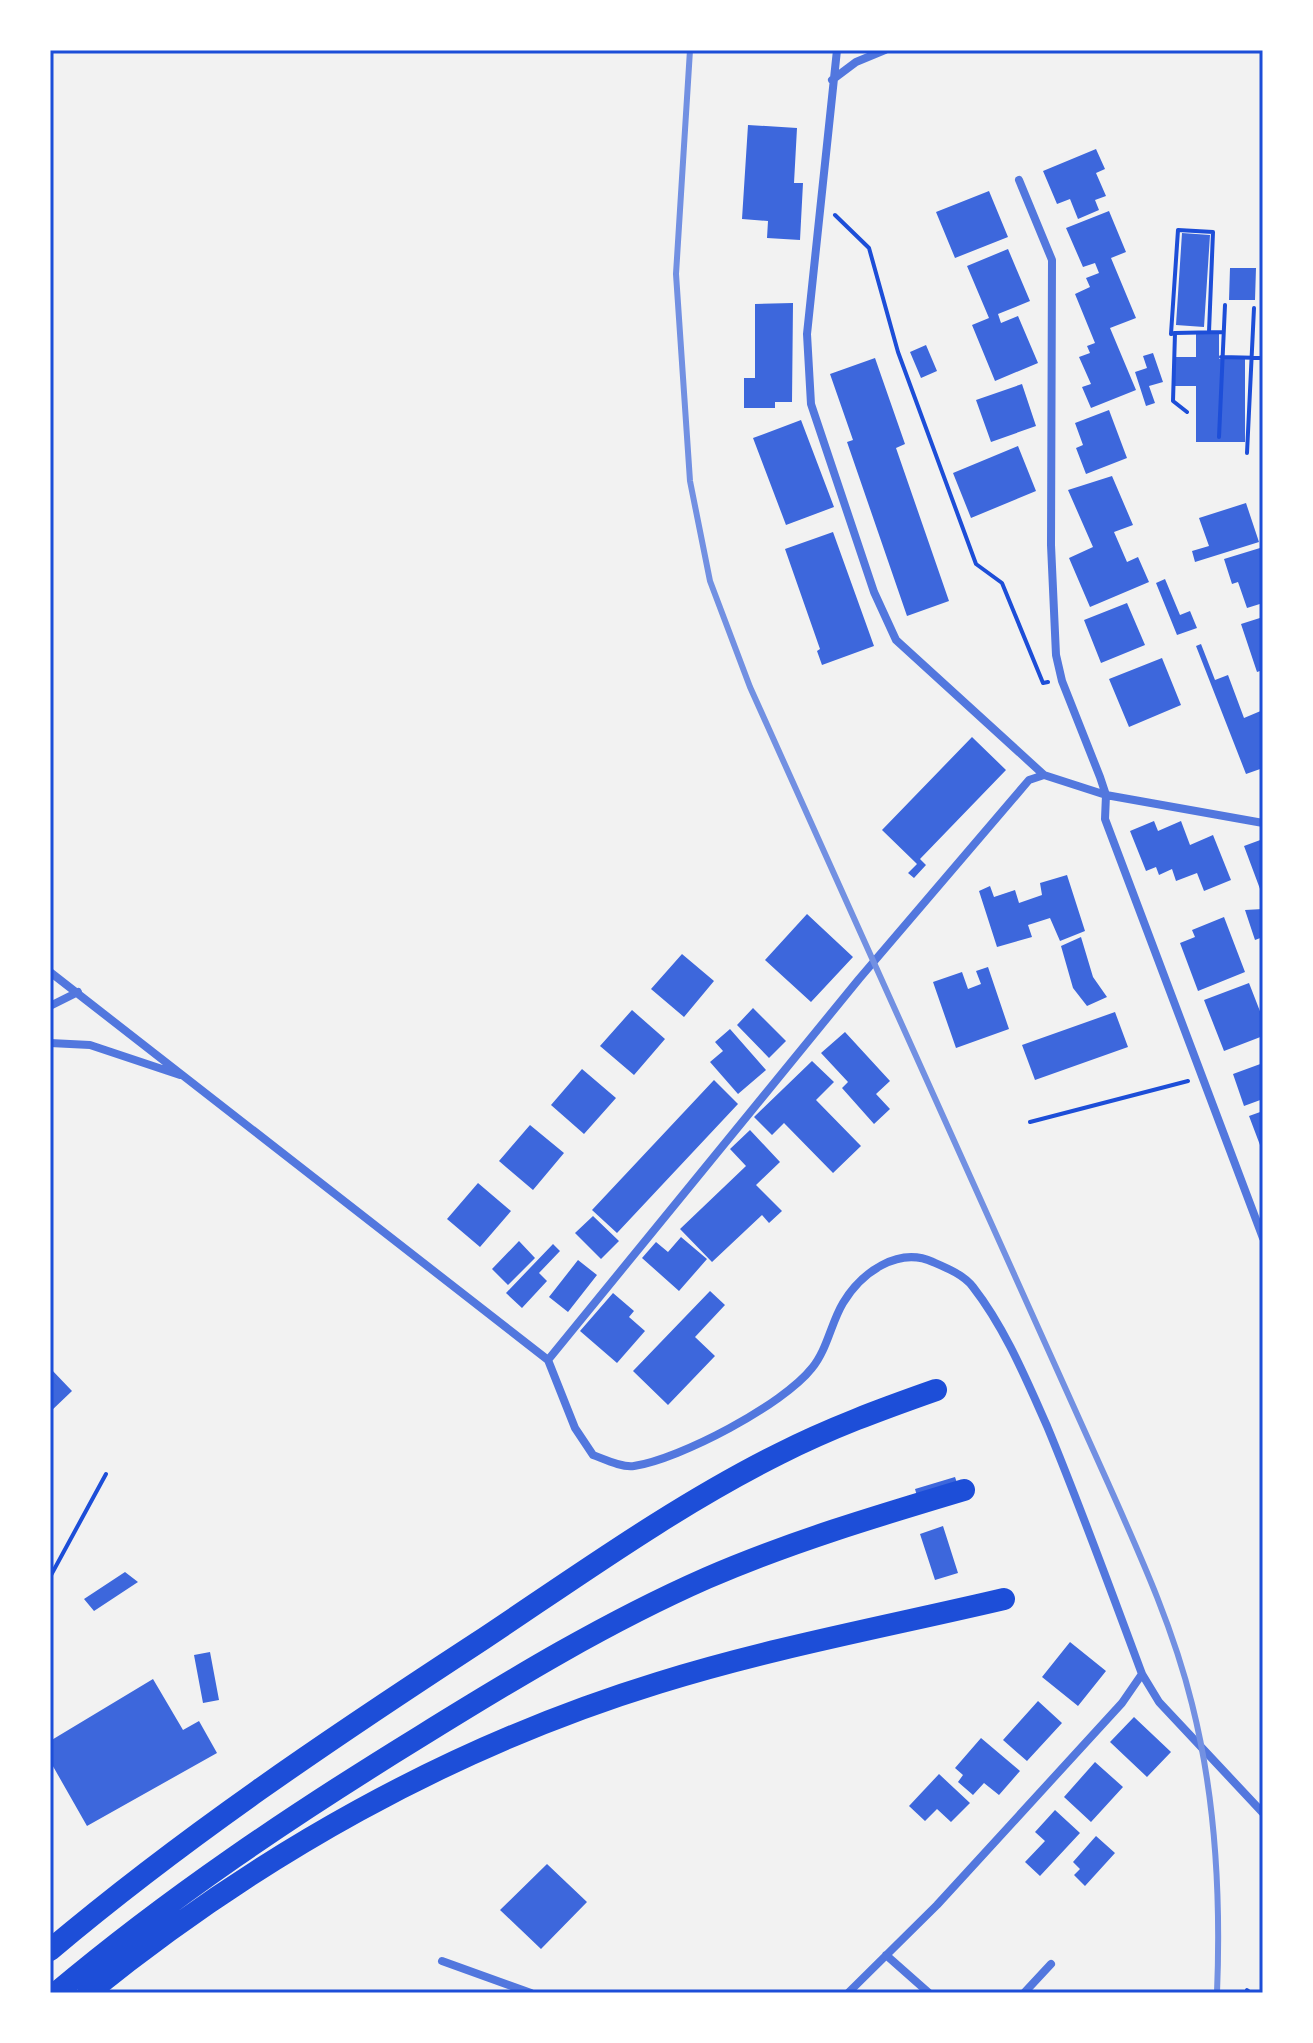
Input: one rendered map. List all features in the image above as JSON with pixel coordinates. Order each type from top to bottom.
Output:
[{"type":"highway","points":[[50,1950],[139,1877],[221,1817],[463,1652],[731,1481],[858,1418],[936,1390]]},
{"type":"highway","points":[[56,1993],[191,1887],[318,1800],[596,1633],[737,1567],[841,1527],[964,1490]]},
{"type":"highway","points":[[88,1993],[186,1917],[301,1841],[429,1774],[532,1727],[658,1683],[1004,1599]]},
{"type":"street","points":[[837,50],[807,334],[811,404],[884,618],[896,640],[1044,775],[1106,795],[1263,823]]},
{"type":"street","points":[[832,80],[856,62],[885,50]]},
{"type":"street","points":[[1019,180],[1052,260],[1052,601],[1056,655],[1062,681],[1106,795],[1105,819],[1263,1238]]},
{"type":"street","points":[[548,1360],[859,979],[1019,789],[1029,780],[1044,775]]},
{"type":"street","points":[[50,972],[187,1077],[402,1250],[548,1360],[575,1428],[593,1455],[631,1467],[711,1439],[784,1392],[812,1369],[842,1305],[855,1286],[878,1267],[899,1258],[923,1257],[949,1268],[972,1285],[1004,1334],[1031,1390],[1066,1472],[1142,1674],[1159,1702],[1263,1813]]},
{"type":"street","points":[[50,1006],[78,992]]},
{"type":"street","points":[[50,1043],[90,1045],[187,1077]]},
{"type":"street","points":[[848,1993],[1112,1714],[1142,1674]]},
{"type":"street","points":[[886,1955],[929,1993]]},
{"type":"street","points":[[442,1961],[531,1993]]},
{"type":"street","points":[[1024,1993],[1051,1964]]},
{"type":"path","points":[[822,202],[869,248],[898,352],[976,564],[1002,583],[1043,683],[1062,681]]},
{"type":"path","points":[[1209,332],[1213,232],[1178,230],[1171,334],[1223,332]]},
{"type":"path","points":[[1219,437],[1225,305]]},
{"type":"path","points":[[1247,453],[1254,308]]},
{"type":"path","points":[[1175,333],[1173,401],[1187,412]]},
{"type":"path","points":[[1221,357],[1263,358]]},
{"type":"path","points":[[1030,1122],[1115,1097],[1203,1078]]},
{"type":"path","points":[[50,1577],[106,1474]]},
{"type":"building","points":[[748,125],[797,128],[794,183],[803,183],[800,240],[767,238],[768,221],[742,219]]},
{"type":"building","points":[[1096,149],[1105,169],[1096,173],[1106,196],[1095,200],[1099,210],[1078,219],[1070,199],[1057,204],[1043,171]]},
{"type":"building","points":[[989,191],[1008,237],[955,258],[936,212]]},
{"type":"building","points":[[1109,211],[1126,252],[1111,258],[1136,318],[1110,328],[1136,390],[1091,408],[1082,387],[1091,384],[1079,357],[1090,353],[1087,346],[1095,343],[1075,294],[1090,287],[1086,278],[1099,273],[1095,263],[1083,267],[1066,228]]},
{"type":"building","points":[[1182,233],[1210,235],[1204,327],[1176,325]]},
{"type":"building","points":[[1008,249],[1030,301],[998,314],[1001,323],[1018,316],[1038,363],[995,381],[972,325],[989,318],[967,266]]},
{"type":"building","points":[[1230,268],[1256,268],[1255,300],[1229,300]]},
{"type":"building","points":[[793,303],[792,402],[775,402],[775,408],[744,408],[744,378],[755,378],[755,304]]},
{"type":"building","points":[[1196,333],[1219,333],[1219,359],[1245,359],[1245,442],[1196,442],[1196,386],[1174,386],[1174,357],[1196,357]]},
{"type":"building","points":[[926,345],[937,371],[921,378],[910,352]]},
{"type":"building","points":[[1153,353],[1163,382],[1149,386],[1155,403],[1146,406],[1135,372],[1147,368],[1143,356]]},
{"type":"building","points":[[875,358],[905,444],[896,448],[949,601],[907,616],[847,442],[853,440],[830,374]]},
{"type":"building","points":[[1022,384],[1036,426],[991,442],[976,400]]},
{"type":"building","points":[[1109,410],[1127,458],[1086,474],[1076,448],[1083,445],[1075,423]]},
{"type":"building","points":[[801,420],[834,507],[786,525],[753,438]]},
{"type":"building","points":[[1018,446],[1036,491],[971,518],[953,473]]},
{"type":"building","points":[[1112,476],[1133,525],[1114,532],[1127,562],[1138,557],[1149,582],[1090,607],[1069,558],[1093,547],[1068,490]]},
{"type":"building","points":[[1246,503],[1259,542],[1195,562],[1192,551],[1209,546],[1199,518]]},
{"type":"building","points":[[833,532],[874,646],[822,665],[817,651],[820,649],[785,549]]},
{"type":"building","points":[[1260,548],[1263,603],[1247,608],[1238,582],[1232,584],[1224,559]]},
{"type":"building","points":[[1165,579],[1180,615],[1190,611],[1197,628],[1177,635],[1156,583]]},
{"type":"building","points":[[1127,603],[1145,645],[1101,663],[1084,620]]},
{"type":"building","points":[[1263,617],[1263,670],[1257,672],[1241,624]]},
{"type":"building","points":[[1201,644],[1215,680],[1228,675],[1244,718],[1263,710],[1263,768],[1246,774],[1196,646]]},
{"type":"building","points":[[1162,658],[1181,705],[1129,727],[1109,679]]},
{"type":"building","points":[[972,737],[1006,770],[920,859],[926,865],[914,878],[908,873],[917,864],[882,830]]},
{"type":"building","points":[[1154,821],[1158,831],[1181,821],[1190,845],[1213,835],[1231,880],[1204,891],[1197,873],[1176,881],[1172,869],[1159,875],[1156,867],[1146,871],[1130,831]]},
{"type":"building","points":[[1263,839],[1263,897],[1244,846]]},
{"type":"building","points":[[1067,875],[1085,931],[1060,941],[1050,918],[1028,925],[1032,937],[997,947],[979,891],[990,886],[994,897],[1015,890],[1019,903],[1042,895],[1040,883]]},
{"type":"building","points":[[1263,909],[1263,937],[1255,940],[1245,910]]},
{"type":"building","points":[[807,914],[853,957],[811,1002],[765,960]]},
{"type":"building","points":[[1224,917],[1245,972],[1198,991],[1180,943],[1195,937],[1192,930]]},
{"type":"building","points":[[1081,937],[1093,977],[1107,997],[1087,1006],[1073,988],[1061,946]]},
{"type":"building","points":[[682,954],[714,981],[684,1017],[651,989]]},
{"type":"building","points":[[988,967],[1009,1029],[956,1048],[933,982],[962,972],[968,989],[981,984],[976,971]]},
{"type":"building","points":[[1249,983],[1263,1019],[1263,1036],[1224,1051],[1204,1000]]},
{"type":"building","points":[[753,1008],[786,1041],[769,1058],[737,1025]]},
{"type":"building","points":[[632,1010],[665,1039],[634,1075],[600,1046]]},
{"type":"building","points":[[1115,1012],[1128,1047],[1035,1080],[1022,1045]]},
{"type":"building","points":[[730,1029],[766,1070],[738,1094],[710,1062],[723,1051],[715,1042]]},
{"type":"building","points":[[845,1032],[890,1081],[876,1094],[890,1109],[874,1124],[842,1088],[848,1082],[821,1053]]},
{"type":"building","points":[[812,1061],[834,1082],[816,1100],[861,1146],[833,1173],[784,1123],[772,1135],[754,1117]]},
{"type":"building","points":[[1263,1063],[1263,1099],[1244,1106],[1233,1074]]},
{"type":"building","points":[[582,1069],[616,1098],[584,1134],[551,1105]]},
{"type":"building","points":[[714,1080],[738,1104],[617,1233],[592,1210]]},
{"type":"building","points":[[1263,1111],[1263,1153],[1249,1116]]},
{"type":"building","points":[[530,1125],[564,1153],[533,1190],[499,1161]]},
{"type":"building","points":[[750,1130],[780,1162],[756,1185],[782,1211],[769,1223],[762,1215],[712,1262],[680,1229],[746,1166],[730,1149]]},
{"type":"building","points":[[478,1183],[511,1211],[480,1247],[447,1219]]},
{"type":"building","points":[[593,1216],[619,1241],[601,1259],[575,1233]]},
{"type":"building","points":[[681,1237],[707,1259],[679,1291],[642,1258],[656,1242],[668,1252]]},
{"type":"building","points":[[519,1241],[535,1258],[508,1285],[492,1269]]},
{"type":"building","points":[[553,1244],[560,1251],[539,1273],[547,1281],[522,1308],[506,1293]]},
{"type":"building","points":[[578,1260],[597,1275],[568,1312],[549,1297]]},
{"type":"building","points":[[710,1291],[725,1305],[695,1337],[715,1356],[668,1405],[633,1371]]},
{"type":"building","points":[[613,1293],[634,1311],[629,1317],[645,1331],[617,1363],[580,1331]]},
{"type":"building","points":[[50,1368],[72,1391],[50,1412]]},
{"type":"building","points":[[955,1477],[962,1498],[921,1510],[915,1489]]},
{"type":"building","points":[[943,1526],[958,1573],[935,1580],[920,1534]]},
{"type":"building","points":[[125,1572],[138,1582],[94,1611],[84,1599]]},
{"type":"building","points":[[1070,1642],[1106,1671],[1078,1706],[1042,1677]]},
{"type":"building","points":[[210,1652],[219,1700],[203,1703],[194,1655]]},
{"type":"building","points":[[153,1679],[183,1730],[199,1721],[217,1753],[87,1826],[50,1761],[50,1741]]},
{"type":"building","points":[[1038,1701],[1062,1723],[1027,1761],[1003,1740]]},
{"type":"building","points":[[1134,1717],[1171,1752],[1147,1777],[1110,1742]]},
{"type":"building","points":[[981,1738],[1020,1771],[999,1795],[984,1783],[973,1795],[958,1782],[963,1775],[955,1768]]},
{"type":"building","points":[[1095,1762],[1123,1787],[1091,1822],[1064,1797]]},
{"type":"building","points":[[939,1774],[970,1803],[951,1822],[937,1809],[925,1821],[909,1806]]},
{"type":"building","points":[[1055,1810],[1080,1833],[1040,1876],[1025,1862],[1045,1841],[1035,1832]]},
{"type":"building","points":[[1096,1836],[1115,1853],[1085,1886],[1074,1875],[1080,1869],[1073,1862]]},
{"type":"building","points":[[547,1864],[587,1902],[541,1949],[500,1910]]},
{"type":"railway","points":[[690,50],[676,274],[690,481],[710,581],[750,687],[1108,1483],[1166,1619],[1192,1704],[1212,1811],[1218,1920],[1217,1993]]}]
